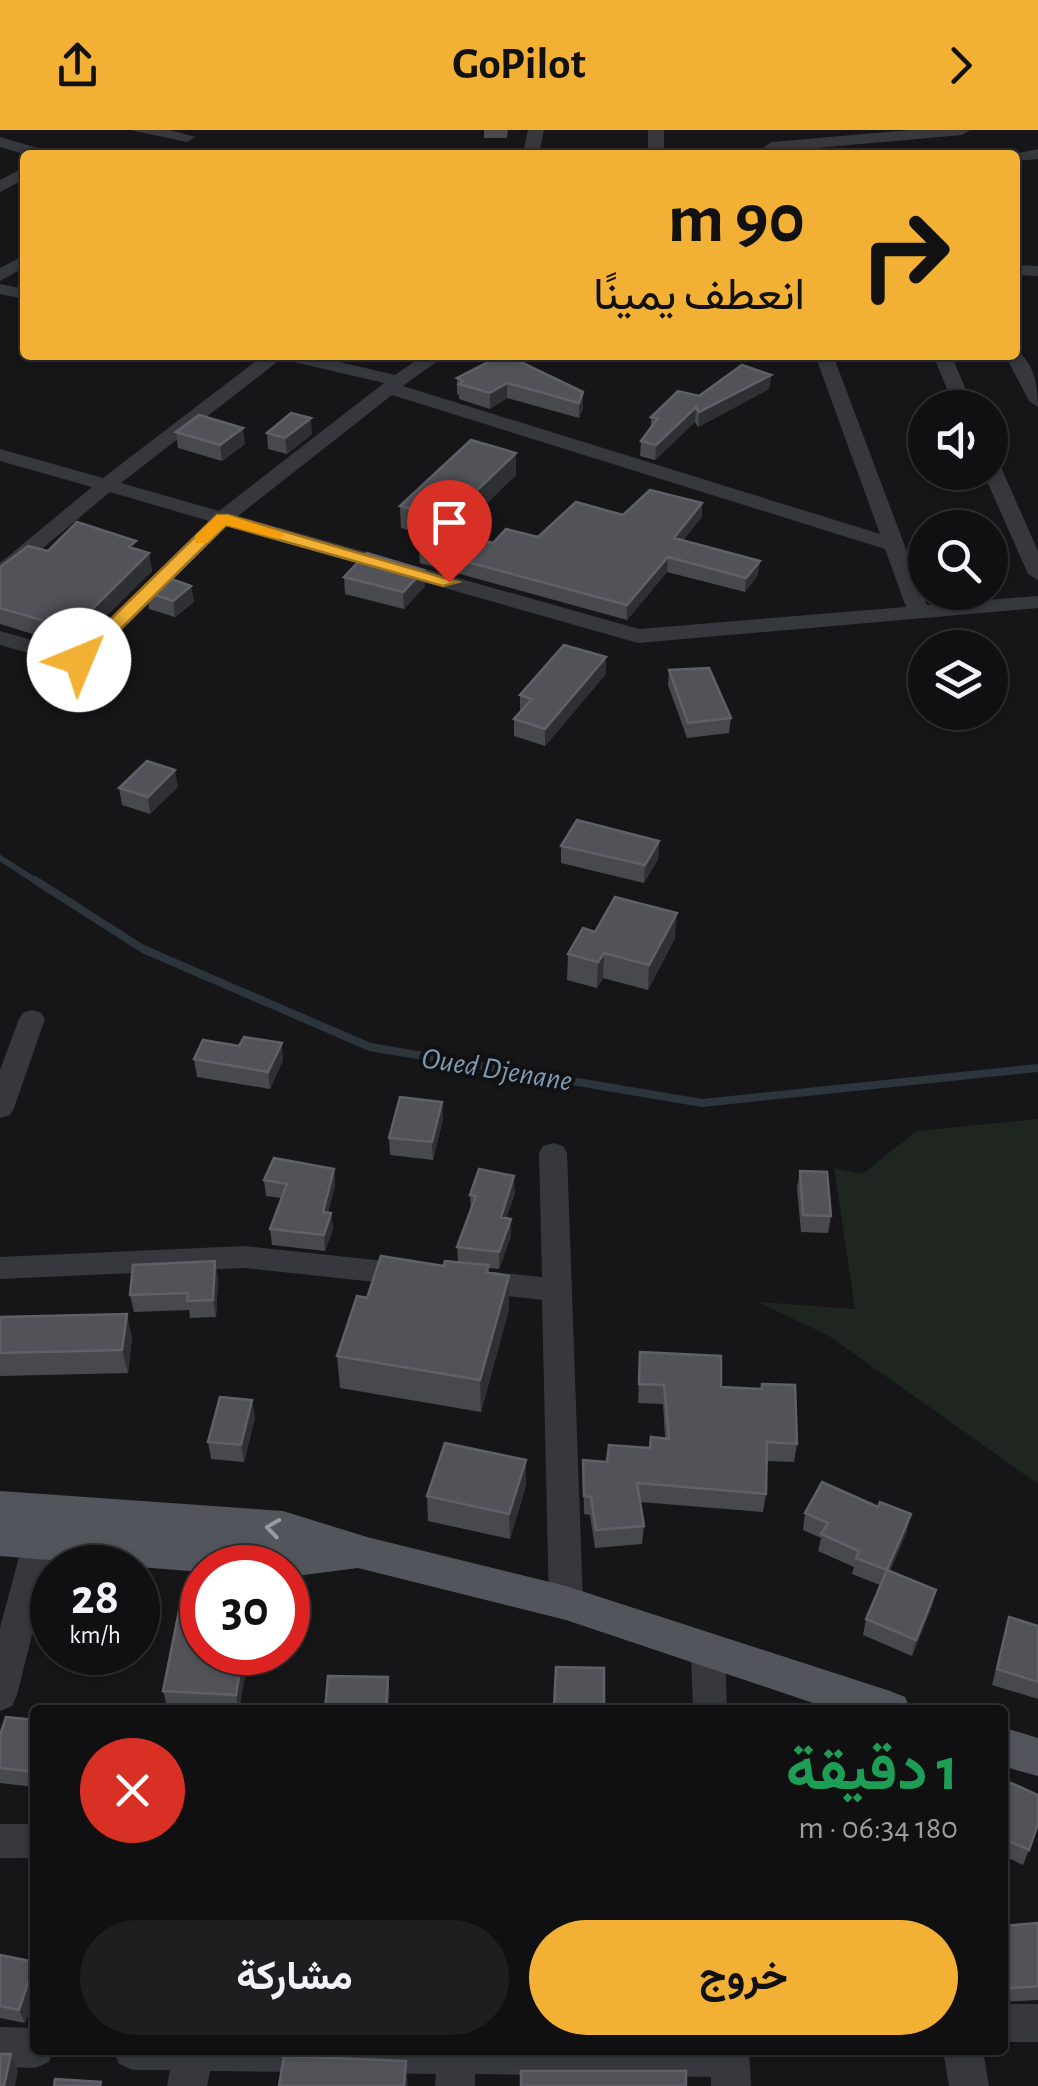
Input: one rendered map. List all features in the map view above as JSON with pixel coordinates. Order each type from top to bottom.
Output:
[{"type":"main road","points":[[0,1507],[283,1528],[367,1554],[566,1603],[874,1705]]},
{"type":"main road","points":[[0,1539],[274,1560],[367,1554]]},
{"type":"main road","points":[[1008,1748],[1038,1757]]},
{"type":"street","points":[[138,130],[190,134]]},
{"type":"street","points":[[770,144],[962,130]]},
{"type":"street","points":[[0,142],[28,150]]},
{"type":"street","points":[[0,574],[104,487],[269,360]]},
{"type":"street","points":[[308,360],[398,381]]},
{"type":"street","points":[[342,360],[894,545]]},
{"type":"street","points":[[0,638],[79,660],[222,518],[430,360]]},
{"type":"street","points":[[826,360],[908,583]]},
{"type":"street","points":[[944,360],[957,390]]},
{"type":"street","points":[[1017,360],[1038,400]]},
{"type":"street","points":[[0,455],[638,636],[918,610]]},
{"type":"street","points":[[1001,490],[1038,574]]},
{"type":"street","points":[[1008,604],[1038,602]]},
{"type":"street","points":[[0,1108],[32,1019]]},
{"type":"street","points":[[553,1153],[566,1603]]},
{"type":"street","points":[[0,1268],[245,1257],[558,1290]]},
{"type":"street","points":[[0,1695],[39,1542]]},
{"type":"street","points":[[708,1652],[710,1705]]},
{"type":"street","points":[[0,1841],[30,1841]]},
{"type":"street","points":[[1008,2023],[1038,2023]]},
{"type":"street","points":[[0,2047],[30,2048]]},
{"type":"street","points":[[187,2086],[193,2055]]},
{"type":"street","points":[[249,2055],[456,2070],[730,2065]]},
{"type":"street","points":[[964,2055],[969,2086]]},
{"type":"shaded area","points":[[1038,1119],[1038,1484],[829,1336],[758,1302],[855,1309],[834,1168],[862,1174],[917,1131]]},
{"type":"building","points":[[492,360],[516,360],[583,392],[579,403],[507,383],[490,393],[459,384],[463,381],[457,378]]},
{"type":"building","points":[[742,365],[771,375],[699,412],[696,407],[656,445],[641,441],[658,418],[651,417],[678,391],[699,396]]},
{"type":"building","points":[[291,413],[311,418],[285,438],[267,433]]},
{"type":"building","points":[[199,415],[243,428],[220,445],[176,432]]},
{"type":"building","points":[[471,440],[516,453],[447,519],[400,506]]},
{"type":"building","points":[[650,490],[702,503],[674,538],[760,561],[746,578],[668,557],[627,605],[419,549],[438,528],[493,543],[506,529],[538,537],[576,502],[623,515]]},
{"type":"building","points":[[77,522],[136,541],[129,547],[149,553],[72,629],[0,608],[0,567],[28,546],[48,551]]},
{"type":"building","points":[[367,553],[424,570],[403,592],[344,577]]},
{"type":"building","points":[[163,576],[191,586],[173,601],[147,592]]},
{"type":"building","points":[[564,645],[606,657],[545,729],[514,719],[532,699],[520,695]]},
{"type":"building","points":[[709,668],[731,718],[688,723],[669,670]]},
{"type":"building","points":[[147,761],[175,770],[148,797],[119,788]]},
{"type":"building","points":[[577,820],[659,841],[645,865],[561,846]]},
{"type":"building","points":[[615,897],[677,913],[649,965],[604,953],[598,962],[568,954],[583,928],[595,932]]},
{"type":"building","points":[[244,1037],[282,1043],[268,1072],[194,1059],[203,1040],[239,1046]]},
{"type":"building","points":[[400,1097],[442,1102],[432,1142],[389,1138]]},
{"type":"building","points":[[274,1158],[334,1169],[323,1212],[331,1213],[324,1235],[270,1229],[287,1184],[264,1180]]},
{"type":"building","points":[[479,1169],[514,1176],[501,1217],[511,1219],[499,1252],[457,1247],[476,1196],[470,1195]]},
{"type":"building","points":[[800,1171],[827,1172],[831,1216],[803,1215]]},
{"type":"building","points":[[381,1256],[444,1266],[445,1261],[489,1265],[486,1272],[509,1276],[480,1380],[337,1356],[357,1296],[367,1298]]},
{"type":"building","points":[[215,1261],[213,1300],[187,1301],[188,1293],[130,1295],[133,1265]]},
{"type":"building","points":[[127,1314],[122,1350],[0,1353],[0,1317]]},
{"type":"building","points":[[640,1352],[721,1356],[721,1387],[762,1389],[762,1384],[795,1385],[797,1444],[767,1442],[766,1494],[637,1483],[644,1526],[596,1530],[591,1497],[584,1496],[583,1460],[607,1462],[609,1445],[650,1448],[651,1437],[669,1439],[664,1385],[639,1384]]},
{"type":"building","points":[[220,1397],[252,1400],[241,1445],[208,1442]]},
{"type":"building","points":[[445,1443],[526,1460],[509,1514],[427,1496]]},
{"type":"building","points":[[822,1482],[878,1507],[880,1502],[911,1514],[887,1570],[856,1558],[859,1551],[821,1534],[828,1523],[805,1513]]},
{"type":"building","points":[[887,1570],[936,1590],[916,1640],[866,1619]]},
{"type":"building","points":[[180,1611],[180,1675],[239,1675],[236,1695],[163,1691]]},
{"type":"building","points":[[1009,1617],[1038,1626],[1038,1682],[997,1669]]},
{"type":"building","points":[[556,1667],[604,1668],[604,1705],[554,1705]]},
{"type":"building","points":[[328,1676],[388,1677],[386,1705],[325,1705]]},
{"type":"building","points":[[6,1717],[30,1719],[30,1771],[0,1768],[0,1735]]},
{"type":"building","points":[[1008,1782],[1038,1795],[1038,1824],[1029,1850],[1008,1841]]},
{"type":"building","points":[[1038,1923],[1038,1986],[1008,1988],[1008,1926]]},
{"type":"building","points":[[0,1955],[30,1961],[30,1977],[19,2010],[0,2006]]},
{"type":"building","points":[[0,2054],[11,2054],[4,2086],[0,2086]]},
{"type":"building","points":[[284,2056],[406,2061],[404,2086],[279,2086]]},
{"type":"building","points":[[521,2071],[686,2071],[686,2086],[521,2086]]},
{"type":"building","points":[[55,2079],[101,2082],[100,2086],[54,2086]]},
{"type":"waterway","name":"Oued Djenane","points":[[0,858],[39,883]]},
{"type":"waterway","name":"Oued Djenane","points":[[35,880],[143,949],[370,1047],[702,1103],[1038,1068]]},
{"type":"slow traffic","points":[[201,539],[222,518],[278,534]]},
{"type":"route","points":[[79,660],[222,518],[449,582]]}]
